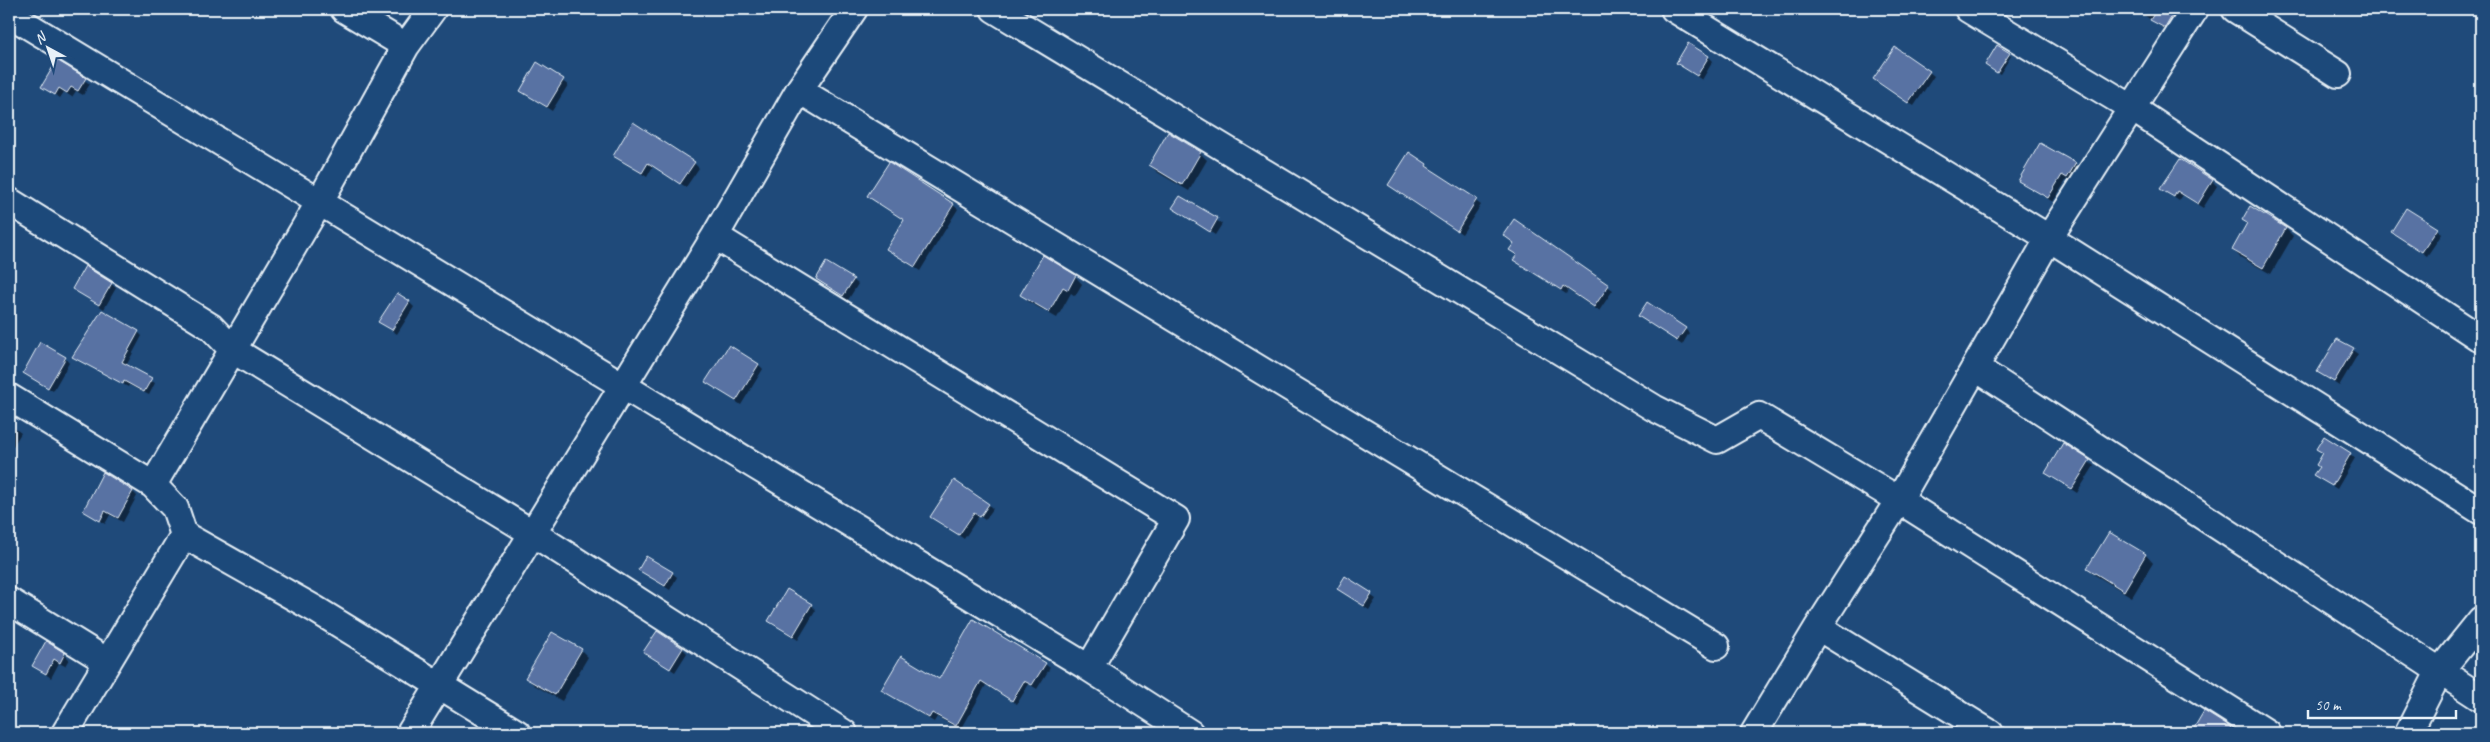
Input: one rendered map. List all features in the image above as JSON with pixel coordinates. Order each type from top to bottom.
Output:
[{"type":"street","points":[[344,9],[406,46]]},
{"type":"street","points":[[153,485],[319,203],[406,46],[433,9]]},
{"type":"street","points":[[410,733],[437,686],[534,534],[622,385],[715,236],[800,90],[854,9]]},
{"type":"street","points":[[994,9],[1654,408],[1717,440],[1759,416],[1900,500],[2267,733]]},
{"type":"street","points":[[1674,9],[2049,238],[2481,511]]},
{"type":"street","points":[[1968,9],[2132,108],[2481,339]]},
{"type":"street","points":[[1754,733],[1818,627],[1900,500],[2049,238],[2195,9]]},
{"type":"street","points":[[2235,9],[2338,74]]},
{"type":"street","points":[[9,14],[1089,668],[1190,733]]},
{"type":"street","points":[[800,90],[1716,646]]},
{"type":"street","points":[[9,201],[211,327],[233,350],[534,534],[844,733]]},
{"type":"street","points":[[715,236],[1176,519],[1089,668]]},
{"type":"street","points":[[1976,368],[2481,698]]},
{"type":"street","points":[[9,398],[153,485],[175,508],[184,535],[315,609],[437,686],[517,733]]},
{"type":"street","points":[[64,733],[184,535]]},
{"type":"street","points":[[9,601],[108,662]]},
{"type":"street","points":[[2408,733],[2439,672],[2481,620]]},
{"type":"street","points":[[1818,627],[1990,733]]},
{"type":"building","points":[[2157,9],[2176,9],[2165,28],[2150,20]]},
{"type":"building","points":[[1688,43],[1709,56],[1697,76],[1676,63]]},
{"type":"building","points":[[1997,45],[2010,53],[1997,73],[1985,65]]},
{"type":"building","points":[[1895,47],[1930,71],[1908,103],[1873,79]]},
{"type":"building","points":[[57,60],[86,78],[78,91],[71,87],[67,93],[59,88],[55,95],[41,87]]},
{"type":"building","points":[[537,62],[564,79],[547,107],[520,91]]},
{"type":"building","points":[[633,122],[695,162],[680,184],[648,163],[642,173],[613,156]]},
{"type":"building","points":[[1168,132],[1201,152],[1182,185],[1149,165]]},
{"type":"building","points":[[2040,143],[2076,163],[2067,178],[2062,175],[2048,198],[2018,181]]},
{"type":"building","points":[[1409,152],[1427,164],[1426,166],[1477,199],[1457,231],[1388,185]]},
{"type":"building","points":[[2180,159],[2213,180],[2198,204],[2177,191],[2174,197],[2160,189]]},
{"type":"building","points":[[889,162],[954,204],[915,267],[886,249],[904,220],[867,196]]},
{"type":"building","points":[[1180,196],[1218,218],[1210,232],[1172,208]]},
{"type":"building","points":[[2250,206],[2286,228],[2263,268],[2232,250],[2247,223],[2242,220]]},
{"type":"building","points":[[2406,208],[2438,228],[2422,252],[2391,232]]},
{"type":"building","points":[[1514,219],[1609,285],[1594,307],[1563,286],[1561,290],[1513,260],[1517,255],[1509,250],[1514,243],[1503,235]]},
{"type":"building","points":[[1043,255],[1076,275],[1068,290],[1063,287],[1049,312],[1020,295]]},
{"type":"building","points":[[826,262],[854,279],[843,296],[816,279]]},
{"type":"building","points":[[85,266],[112,283],[99,305],[72,289]]},
{"type":"building","points":[[397,293],[410,301],[392,330],[378,322]]},
{"type":"building","points":[[1647,302],[1686,328],[1677,341],[1638,316]]},
{"type":"building","points":[[102,310],[139,331],[122,362],[152,378],[144,392],[124,381],[123,384],[72,357]]},
{"type":"building","points":[[2337,339],[2354,348],[2334,382],[2317,372]]},
{"type":"building","points":[[40,342],[66,357],[48,388],[23,373]]},
{"type":"building","points":[[729,345],[759,364],[736,401],[705,382]]},
{"type":"building","points":[[2324,436],[2351,453],[2332,486],[2313,475],[2319,467],[2316,465],[2323,453],[2316,449]]},
{"type":"building","points":[[2063,443],[2090,460],[2072,489],[2045,473]]},
{"type":"building","points":[[103,472],[133,491],[118,518],[105,511],[100,521],[83,511]]},
{"type":"building","points":[[954,480],[989,504],[980,517],[974,513],[959,535],[930,517]]},
{"type":"building","points":[[2109,532],[2146,554],[2124,591],[2087,568]]},
{"type":"building","points":[[646,556],[673,572],[665,586],[638,570]]},
{"type":"building","points":[[1345,576],[1372,593],[1364,606],[1337,589]]},
{"type":"building","points":[[787,589],[812,604],[793,636],[768,621]]},
{"type":"building","points":[[973,619],[1046,663],[1032,685],[1024,681],[1012,701],[981,681],[956,726],[932,713],[929,718],[881,690],[901,656],[939,679]]},
{"type":"building","points":[[657,631],[683,648],[670,669],[643,652]]},
{"type":"building","points":[[552,632],[582,649],[555,695],[525,678]]},
{"type":"building","points":[[46,641],[65,653],[60,663],[54,659],[46,674],[32,666]]},
{"type":"building","points":[[2204,711],[2231,728],[2228,733],[2191,733]]}]
